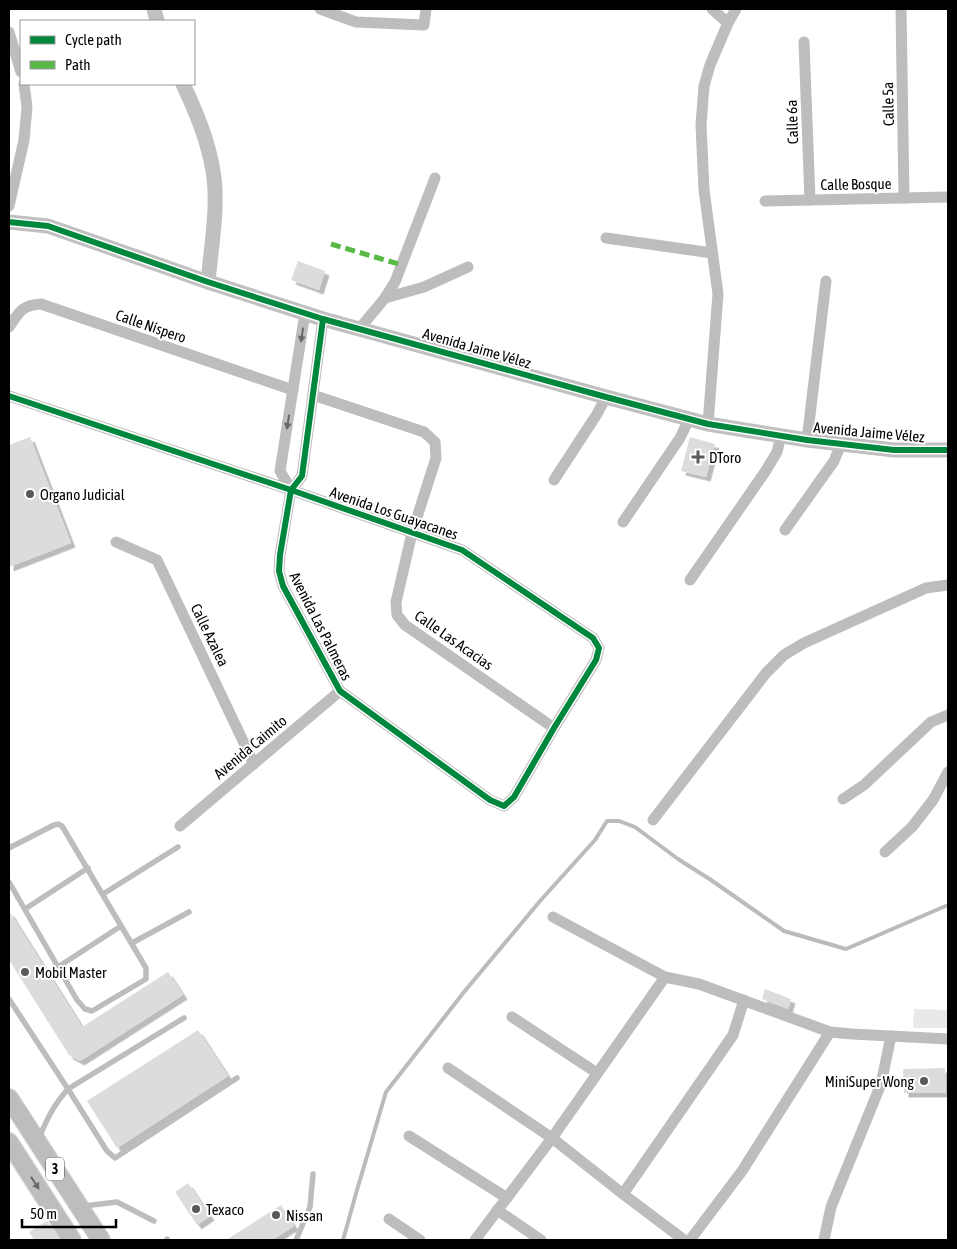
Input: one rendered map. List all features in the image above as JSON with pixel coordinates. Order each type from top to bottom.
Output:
[{"type":"main road","name":"3","points":[[9,1098],[101,1240]]},
{"type":"main road","name":"3","points":[[9,1142],[72,1240]]},
{"type":"street","points":[[320,9],[356,22],[424,25],[426,9]]},
{"type":"street","points":[[712,9],[728,23]]},
{"type":"street","points":[[708,424],[718,294],[704,190],[701,125],[704,86],[710,65],[736,9]]},
{"type":"street","name":"Calle 5a","points":[[901,9],[904,198]]},
{"type":"street","points":[[9,32],[11,47],[20,70]]},
{"type":"street","name":"Calle 6a","points":[[804,42],[810,200]]},
{"type":"street","points":[[9,206],[24,140],[27,108],[24,85]]},
{"type":"street","points":[[183,85],[208,146],[214,172],[215,200],[208,282]]},
{"type":"street","points":[[360,328],[385,298],[395,282],[435,178]]},
{"type":"street","name":"Calle Bosque","points":[[765,201],[948,197]]},
{"type":"street","name":"Avenida Jaime Vélez","points":[[9,222],[48,226],[208,282],[305,313],[708,424],[807,440],[894,450],[948,450]]},
{"type":"street","points":[[606,238],[712,253]]},
{"type":"street","points":[[385,298],[424,287],[468,266]]},
{"type":"street","points":[[807,440],[826,280]]},
{"type":"street","name":"Calle Níspero","points":[[9,327],[20,310],[30,304],[41,304],[292,390]]},
{"type":"street","points":[[291,490],[280,471],[305,313]]},
{"type":"street","name":"Avenida Las Palmeras","points":[[323,318],[302,476],[291,490],[280,555],[279,571],[283,586],[340,691],[490,800],[504,806]]},
{"type":"street","name":"Calle Las Acacias","points":[[312,395],[424,432],[435,442],[436,458],[412,533],[396,602],[397,615],[405,624],[554,728]]},
{"type":"street","name":"Avenida Los Guayacanes","points":[[9,396],[291,490],[462,550],[593,638],[599,648],[596,660],[514,797],[504,806]]},
{"type":"street","points":[[554,480],[606,397]]},
{"type":"street","points":[[623,522],[680,438],[689,419]]},
{"type":"street","points":[[690,580],[765,472],[777,452],[781,436]]},
{"type":"street","points":[[785,530],[834,461],[841,444]]},
{"type":"street","name":"Calle Azalea","points":[[116,542],[157,560],[254,764]]},
{"type":"street","points":[[653,820],[766,673],[784,655],[804,643],[906,596],[926,588],[948,585]]},
{"type":"street","name":"Avenida Caimito","points":[[180,826],[340,691]]},
{"type":"street","points":[[843,799],[864,785],[931,722],[948,715]]},
{"type":"street","points":[[885,852],[912,827],[933,800],[948,772]]},
{"type":"street","points":[[553,917],[665,977],[698,984],[830,1032],[948,1040]]},
{"type":"street","points":[[475,1240],[552,1138],[665,977]]},
{"type":"street","points":[[623,1194],[733,1035],[744,1000]]},
{"type":"street","points":[[512,1017],[597,1073]]},
{"type":"street","points":[[690,1240],[742,1171],[830,1032]]},
{"type":"street","points":[[824,1240],[831,1207],[881,1084],[891,1036]]},
{"type":"street","points":[[448,1068],[552,1138],[684,1240]]},
{"type":"street","points":[[409,1136],[507,1198]]},
{"type":"street","points":[[497,1210],[541,1240]]},
{"type":"street","points":[[389,1218],[420,1240]]},
{"type":"lane","points":[[9,848],[54,824],[62,826],[146,968],[146,979],[92,1011],[85,1009],[58,967],[9,882]]},
{"type":"lane","points":[[103,894],[178,847]]},
{"type":"lane","points":[[25,909],[88,868]]},
{"type":"lane","points":[[132,943],[189,912]]},
{"type":"lane","points":[[58,967],[121,926]]},
{"type":"lane","points":[[9,999],[11,1008],[68,1088],[107,1151],[115,1158],[237,1078]]},
{"type":"lane","points":[[37,1142],[52,1109],[68,1088],[184,1018]]},
{"type":"lane","points":[[296,1240],[310,1208],[314,1174]]},
{"type":"lane","points":[[80,1207],[117,1202],[154,1221]]},
{"type":"shaded area","points":[[914,1009],[948,1010],[948,1028],[913,1028]]},
{"type":"building","points":[[298,261],[325,271],[319,290],[291,280]]},
{"type":"building","name":"Organo Judicial","points":[[30,437],[71,543],[9,567],[9,445]]},
{"type":"building","name":"DToro","points":[[690,437],[715,444],[706,477],[681,471]]},
{"type":"building","points":[[9,911],[82,1027],[168,972],[183,995],[80,1061],[69,1055],[9,960]]},
{"type":"building","points":[[765,989],[791,999],[788,1009],[762,999]]},
{"type":"building","points":[[198,1030],[228,1076],[117,1148],[87,1101]]},
{"type":"building","name":"MiniSuper Wong","points":[[945,1068],[946,1093],[904,1093],[903,1069]]},
{"type":"building","name":"Texaco","points":[[188,1183],[210,1216],[197,1225],[175,1192]]},
{"type":"building","name":"Nissan","points":[[281,1205],[294,1226],[272,1240],[226,1240]]},
{"type":"building","points":[[47,1221],[60,1240],[34,1240],[29,1232]]},
{"type":"waterway","points":[[343,1240],[386,1092],[464,992],[540,901],[595,840],[607,821],[619,821],[635,827],[678,859],[784,931],[846,949],[948,905]]},
{"type":"marked path","points":[[331,244],[402,265]]},
{"type":"cycle path","points":[[9,222],[48,226],[208,282],[323,319],[708,424],[807,440],[894,450],[948,450]]},
{"type":"cycle path","points":[[9,396],[291,490],[462,550],[593,638],[599,648],[596,660],[514,797],[504,806],[490,800],[340,691],[283,586],[279,571],[280,555],[291,490],[302,476],[323,319]]},
{"type":"place","name":"DToro","points":[[698,457]]},
{"type":"place","name":"Organo Judicial","points":[[30,494]]},
{"type":"place","name":"Mobil Master","points":[[25,972]]},
{"type":"place","name":"MiniSuper Wong","points":[[924,1081]]},
{"type":"place","name":"Texaco","points":[[196,1209]]},
{"type":"place","name":"Nissan","points":[[276,1215]]}]
